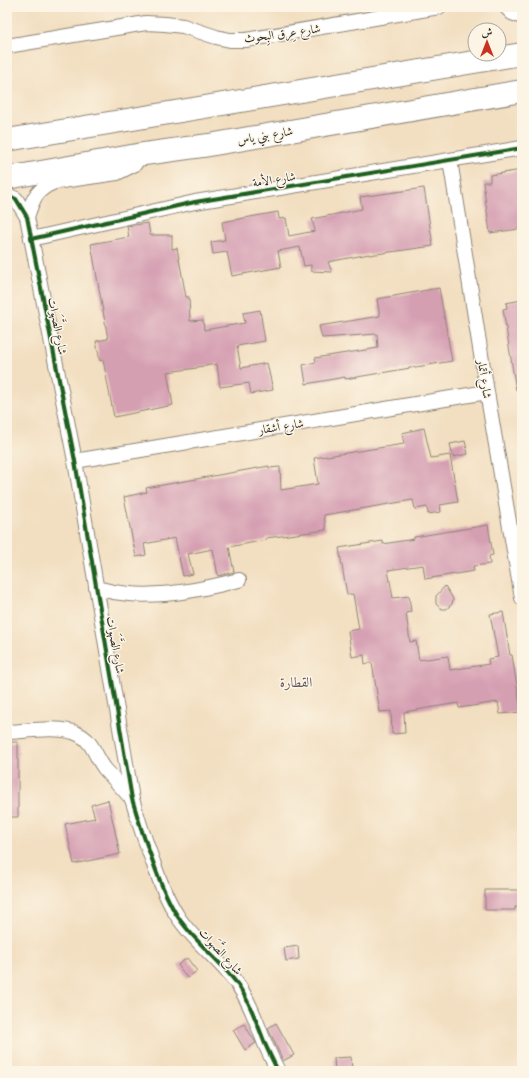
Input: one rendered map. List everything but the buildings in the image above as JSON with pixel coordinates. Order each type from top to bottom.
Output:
[{"type":"main road","points":[[7,140],[522,54]]},
{"type":"main road","name":"شارع بني ياس","points":[[7,178],[522,91]]},
{"type":"street","name":"شارع عِرق البِحوث","points":[[7,46],[146,23],[183,26],[216,37],[230,40],[246,40],[439,7]]},
{"type":"street","points":[[506,7],[512,13],[522,17]]},
{"type":"street","name":"شارع الأمة","points":[[31,239],[195,202],[522,148]]},
{"type":"street","points":[[27,217],[36,195],[41,189],[48,185],[62,181],[117,173],[135,164],[137,156]]},
{"type":"street","name":"شارع أتمار","points":[[450,160],[522,598]]},
{"type":"street","name":"شارع الصَّهَوات","points":[[7,195],[16,199],[27,217],[75,460],[132,799],[142,833],[160,884],[168,901],[178,918],[190,933],[224,968],[240,988],[278,1071]]},
{"type":"street","name":"شارع أشقار","points":[[75,460],[487,392]]},
{"type":"street","points":[[96,588],[130,594],[164,593],[202,588],[239,580]]},
{"type":"street","points":[[7,732],[60,730],[71,731],[81,736],[89,743],[104,768],[132,799]]},
{"type":"cycle path","points":[[31,239],[195,202],[522,148]]},
{"type":"cycle path","points":[[7,195],[16,199],[27,217],[75,461],[132,799],[144,838],[158,877],[170,904],[185,927],[226,970],[240,988],[251,1009],[278,1071]]},
{"type":"district","name":"القطارة","points":[[296,682]]}]
